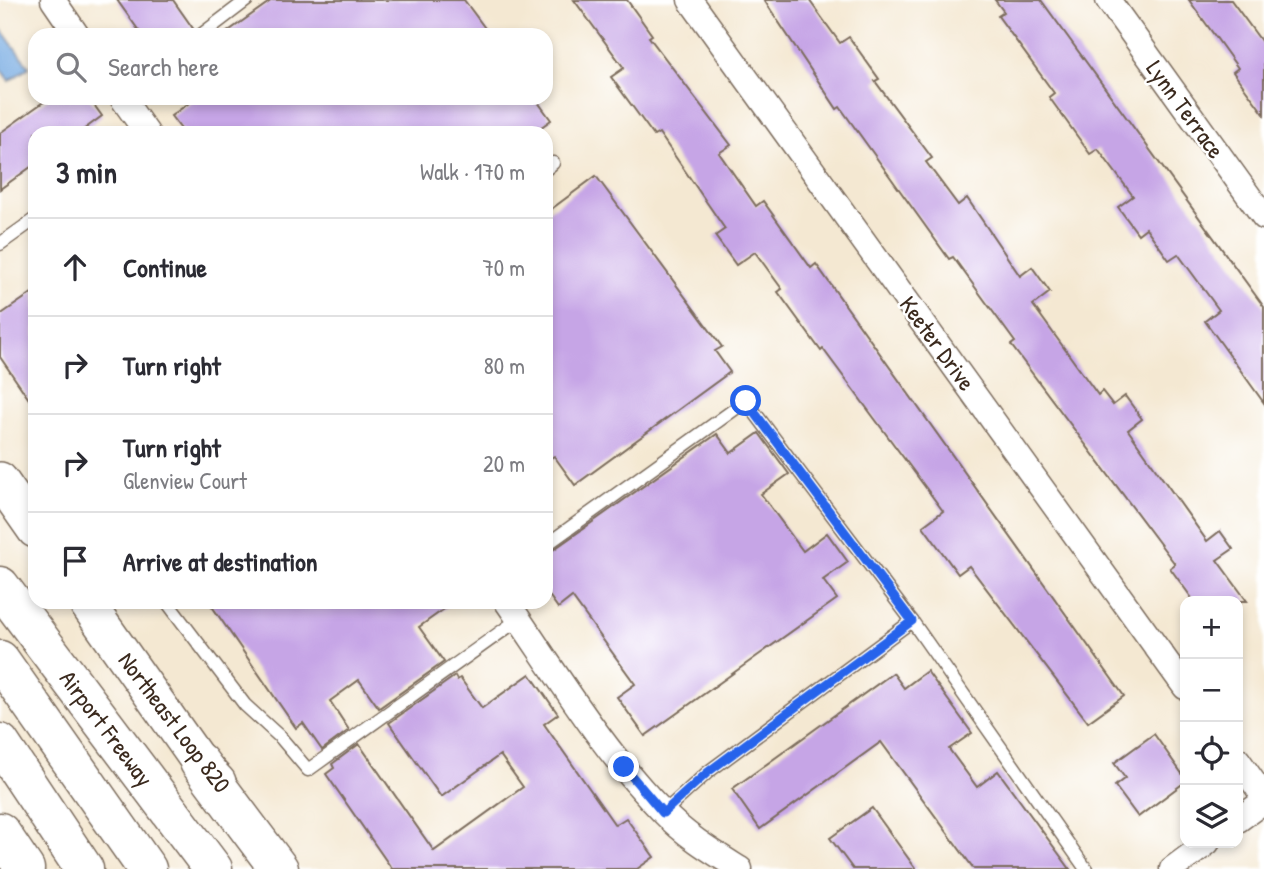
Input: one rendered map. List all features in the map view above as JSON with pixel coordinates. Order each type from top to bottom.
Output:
[{"type":"highway","name":"Airport Freeway","points":[[0,586],[213,869]]},
{"type":"highway","points":[[0,660],[147,869]]},
{"type":"highway","points":[[0,743],[84,869]]},
{"type":"highway","points":[[199,762],[279,869]]},
{"type":"highway","points":[[0,832],[25,869]]},
{"type":"main road","points":[[0,480],[28,520]]},
{"type":"main road","name":"Northeast Loop 820","points":[[91,609],[199,762],[299,869]]},
{"type":"street","points":[[53,0],[72,28]]},
{"type":"street","name":"Keeter Drive","points":[[690,0],[1180,680]]},
{"type":"street","name":"Lynn Terrace","points":[[1108,0],[1264,217]]},
{"type":"street","points":[[127,105],[142,126]]},
{"type":"street","points":[[513,611],[624,767],[663,813],[690,837],[732,867]]},
{"type":"street","points":[[1243,768],[1264,799],[1243,816]]},
{"type":"street","points":[[1172,869],[1200,848]]},
{"type":"lane","points":[[210,28],[247,0]]},
{"type":"lane","points":[[0,244],[28,224]]},
{"type":"lane","points":[[553,540],[746,401],[912,621],[1086,869]]},
{"type":"lane","points":[[172,609],[245,705],[281,738],[308,770],[513,611]]},
{"type":"lane","points":[[663,813],[708,772],[912,621]]},
{"type":"water","points":[[0,28],[28,68],[9,81],[0,68]]},
{"type":"building","points":[[117,0],[173,0],[193,28],[137,28]]},
{"type":"building","points":[[272,0],[464,0],[485,28],[233,28]]},
{"type":"building","points":[[574,0],[627,0],[652,35],[649,37],[731,145],[719,153],[756,206],[763,201],[811,268],[816,264],[1124,696],[1088,722],[969,566],[958,574],[923,526],[943,511],[778,292],[782,289],[755,252],[736,265],[715,236],[725,229],[659,133],[654,136],[611,77],[624,68]]},
{"type":"building","points":[[764,0],[809,0],[840,43],[849,37],[879,79],[875,81],[932,158],[926,162],[958,205],[967,198],[1020,276],[1032,267],[1050,292],[1033,305],[1098,395],[1102,391],[1113,405],[1125,396],[1142,419],[1128,430],[1207,541],[1220,531],[1233,549],[1217,560],[1247,601],[1243,601],[1243,596],[1190,596],[1170,568],[1175,564],[1011,345],[1015,342],[953,257],[949,259],[840,107],[837,109]]},
{"type":"building","points":[[995,0],[1041,0],[1264,307],[1264,403],[1205,321],[1219,310],[1178,254],[1169,260],[1146,228],[1138,234],[1118,207],[1133,196],[1098,149],[1090,154],[1049,97],[1054,93],[998,16],[1004,12]]},
{"type":"building","points":[[1189,0],[1231,0],[1264,45],[1264,114],[1233,72],[1238,68]]},
{"type":"building","points":[[39,105],[94,105],[102,116],[88,126],[28,126],[28,169],[0,189],[0,133]]},
{"type":"building","points":[[186,105],[540,105],[551,120],[543,126],[179,126],[171,116]]},
{"type":"building","points":[[596,176],[722,347],[715,351],[730,372],[575,485],[553,457],[553,208]]},
{"type":"building","points":[[28,296],[28,398],[0,357],[0,315]]},
{"type":"building","points":[[759,433],[789,474],[761,494],[803,551],[827,533],[848,562],[823,580],[837,599],[645,736],[617,697],[635,684],[572,597],[558,608],[553,601],[553,550],[717,434],[731,453]]},
{"type":"building","points":[[214,609],[444,609],[419,627],[444,662],[379,708],[359,680],[330,701],[349,730],[322,750],[303,723],[296,728]]},
{"type":"building","points":[[927,671],[972,733],[949,749],[977,787],[998,771],[1070,869],[974,869],[881,742],[760,829],[732,789],[893,673],[904,688]]},
{"type":"building","points":[[530,674],[558,714],[544,724],[615,825],[626,818],[654,857],[637,869],[392,869],[326,774],[334,768],[332,764],[359,744],[434,851],[523,787],[500,755],[441,797],[389,723],[455,676],[457,680],[460,678],[482,708]]},
{"type":"building","points":[[1154,734],[1180,771],[1180,786],[1138,817],[1115,786],[1125,778],[1114,763]]},
{"type":"building","points":[[872,808],[916,869],[853,869],[830,838]]},
{"type":"route","points":[[624,767],[663,813],[708,772],[912,621],[746,401]]}]
